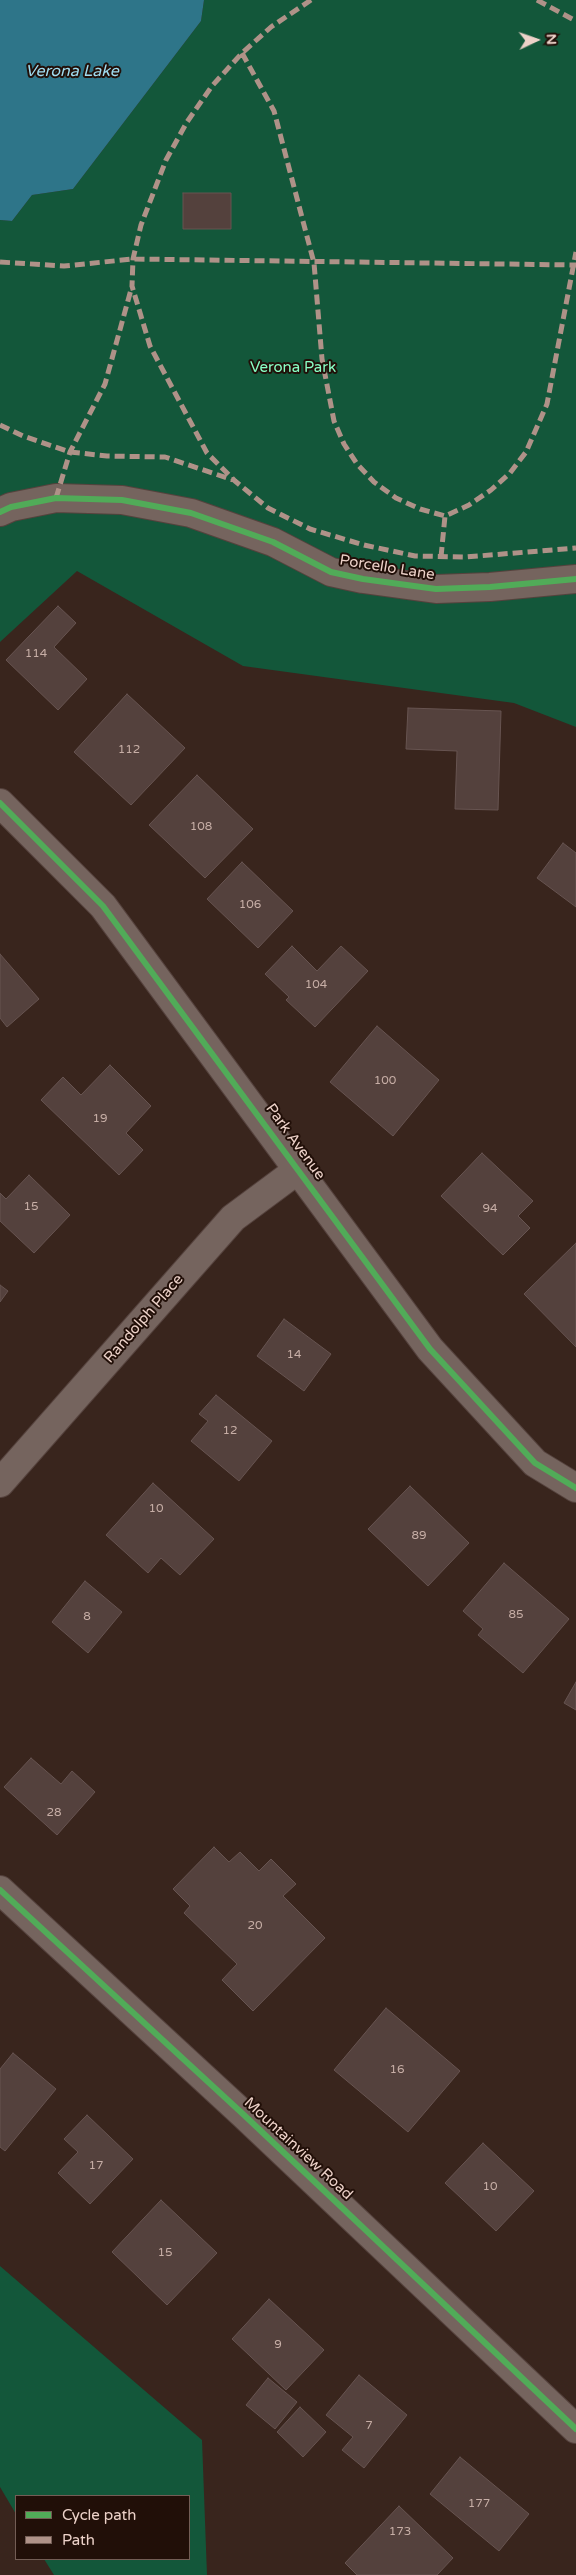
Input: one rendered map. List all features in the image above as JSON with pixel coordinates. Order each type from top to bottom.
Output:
[{"type":"street","name":"Porcello Lane","points":[[0,512],[11,507],[56,498],[122,500],[191,514],[273,542],[331,572],[363,579],[436,589],[490,587],[576,579]]},
{"type":"street","name":"Park Avenue","points":[[0,802],[103,906],[299,1169],[430,1349],[535,1462],[576,1488]]},
{"type":"street","name":"Randolph Place","points":[[0,1483],[233,1218],[299,1169]]},
{"type":"street","name":"Mountainview Road","points":[[0,1890],[244,2115],[576,2429]]},
{"type":"green space","name":"Verona Park","points":[[204,0],[576,0],[576,727],[514,703],[243,666],[77,571],[0,642],[0,220],[12,221],[32,195],[73,189],[201,21]]},
{"type":"green space","points":[[0,2266],[202,2440],[207,2575],[54,2575],[45,2560],[190,2560],[190,2495],[15,2495],[15,2512],[0,2487]]},
{"type":"water","name":"Verona Lake","points":[[0,0],[204,0],[201,21],[73,189],[32,195],[12,221],[0,220]]},
{"type":"building","points":[[183,193],[231,193],[231,229],[183,229]]},
{"type":"building","points":[[58,606],[76,623],[54,647],[87,679],[58,710],[6,660]]},
{"type":"building","points":[[127,694],[185,748],[131,805],[74,752]]},
{"type":"building","points":[[408,708],[501,711],[498,810],[455,809],[457,751],[406,749]]},
{"type":"building","points":[[197,775],[253,829],[205,878],[149,825]]},
{"type":"building","points":[[563,843],[576,853],[576,907],[537,878]]},
{"type":"building","points":[[242,862],[293,911],[258,948],[207,899]]},
{"type":"building","points":[[292,946],[317,971],[341,946],[368,971],[315,1027],[286,1000],[289,997],[265,974]]},
{"type":"building","points":[[0,954],[39,999],[7,1027],[0,1018]]},
{"type":"building","points":[[377,1026],[439,1080],[393,1136],[330,1082]]},
{"type":"building","points":[[110,1065],[151,1106],[126,1133],[143,1150],[119,1175],[41,1100],[63,1077],[81,1095]]},
{"type":"building","points":[[482,1153],[533,1201],[518,1216],[530,1228],[503,1255],[441,1196]]},
{"type":"building","points":[[29,1175],[70,1215],[34,1253],[0,1221],[0,1193],[6,1199]]},
{"type":"building","points":[[576,1243],[576,1347],[524,1294]]},
{"type":"building","points":[[0,1285],[8,1291],[0,1302]]},
{"type":"building","points":[[284,1319],[331,1354],[304,1391],[257,1356]]},
{"type":"building","points":[[216,1395],[272,1441],[239,1481],[191,1441],[208,1421],[199,1414]]},
{"type":"building","points":[[153,1483],[214,1539],[180,1575],[161,1558],[148,1573],[106,1535]]},
{"type":"building","points":[[410,1486],[469,1543],[428,1586],[368,1529]]},
{"type":"building","points":[[504,1563],[569,1619],[523,1673],[478,1635],[483,1629],[463,1611]]},
{"type":"building","points":[[85,1581],[122,1612],[88,1653],[52,1622]]},
{"type":"building","points":[[576,1682],[576,1710],[564,1703]]},
{"type":"building","points":[[31,1758],[61,1784],[72,1771],[95,1792],[57,1835],[4,1787]]},
{"type":"building","points":[[214,1847],[229,1862],[240,1852],[259,1871],[271,1859],[296,1884],[283,1896],[325,1938],[253,2011],[222,1980],[237,1964],[184,1913],[190,1906],[173,1889]]},
{"type":"building","points":[[386,2008],[460,2071],[408,2132],[334,2070]]},
{"type":"building","points":[[13,2053],[56,2089],[5,2151],[0,2147],[0,2069]]},
{"type":"building","points":[[87,2115],[133,2159],[90,2204],[58,2173],[78,2152],[64,2139]]},
{"type":"building","points":[[483,2143],[534,2191],[496,2231],[445,2183]]},
{"type":"building","points":[[161,2200],[217,2253],[167,2305],[112,2252]]},
{"type":"building","points":[[269,2299],[324,2350],[286,2390],[232,2339]]},
{"type":"building","points":[[359,2375],[407,2415],[364,2468],[342,2450],[353,2437],[326,2415]]},
{"type":"building","points":[[268,2378],[297,2402],[275,2429],[246,2405]]},
{"type":"building","points":[[300,2407],[326,2432],[303,2457],[277,2432]]},
{"type":"building","points":[[460,2457],[529,2514],[499,2551],[430,2494]]},
{"type":"building","points":[[399,2506],[453,2558],[437,2575],[357,2575],[345,2563]]},
{"type":"marked path","points":[[311,0],[271,27],[242,53],[212,86],[187,122],[166,160],[141,225],[133,259],[132,286],[150,346],[207,453],[235,481],[268,508],[310,529],[364,545],[415,556],[466,557],[576,548]]},
{"type":"marked path","points":[[537,0],[576,21]]},
{"type":"marked path","points":[[242,53],[274,111],[314,263],[322,359],[334,421],[344,444],[357,464],[374,482],[396,498],[420,509],[445,516],[469,505],[491,490],[510,473],[526,452],[547,404],[576,252]]},
{"type":"marked path","points":[[0,262],[64,266],[133,259],[576,265]]},
{"type":"marked path","points":[[56,498],[70,452],[105,384],[132,286]]},
{"type":"marked path","points":[[0,425],[23,436],[70,452],[107,456],[165,457],[233,480]]},
{"type":"marked path","points":[[441,557],[445,516]]},
{"type":"cycle path","points":[[0,512],[11,507],[56,498],[122,500],[191,513],[273,542],[331,572],[363,579],[436,589],[490,587],[576,579]]},
{"type":"cycle path","points":[[0,803],[103,906],[430,1349],[535,1463],[576,1488]]},
{"type":"cycle path","points":[[0,1890],[244,2115],[576,2429]]}]
